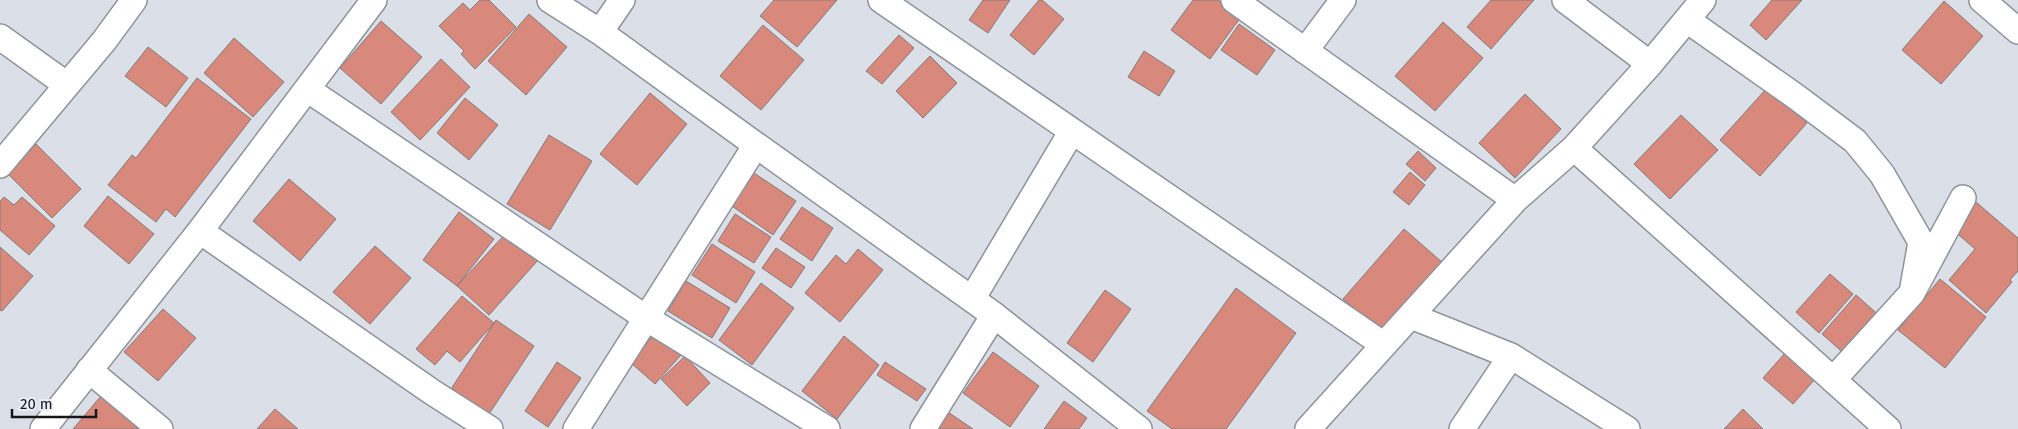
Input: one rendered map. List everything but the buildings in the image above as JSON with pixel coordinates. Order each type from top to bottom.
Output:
[{"type":"street","points":[[0,165],[104,41],[134,0]]},
{"type":"street","points":[[43,429],[200,231],[374,0]]},
{"type":"street","points":[[550,0],[600,32],[994,315],[1139,429]]},
{"type":"street","points":[[600,32],[622,0]]},
{"type":"street","points":[[881,0],[1384,345]]},
{"type":"street","points":[[1234,0],[1515,200]]},
{"type":"street","points":[[1305,50],[1344,0]]},
{"type":"street","points":[[1565,0],[1650,64]]},
{"type":"street","points":[[1308,429],[1515,200],[1574,148],[1650,64],[1703,0]]},
{"type":"street","points":[[1982,0],[2018,31]]},
{"type":"street","points":[[1686,20],[1796,96],[1855,141],[1882,174],[1921,242],[1912,293]]},
{"type":"street","points":[[0,37],[67,85]]},
{"type":"street","points":[[307,89],[646,318],[827,429]]},
{"type":"street","points":[[972,299],[1072,130]]},
{"type":"street","points":[[576,429],[756,145]]},
{"type":"street","points":[[1574,148],[1888,429]]},
{"type":"street","points":[[1833,380],[1912,293],[1964,198]]},
{"type":"street","points":[[200,231],[432,392],[490,429]]},
{"type":"street","points":[[923,429],[994,315]]},
{"type":"street","points":[[1410,316],[1511,356],[1627,429]]},
{"type":"street","points":[[1462,429],[1511,356]]},
{"type":"street","points":[[89,370],[160,429]]}]
